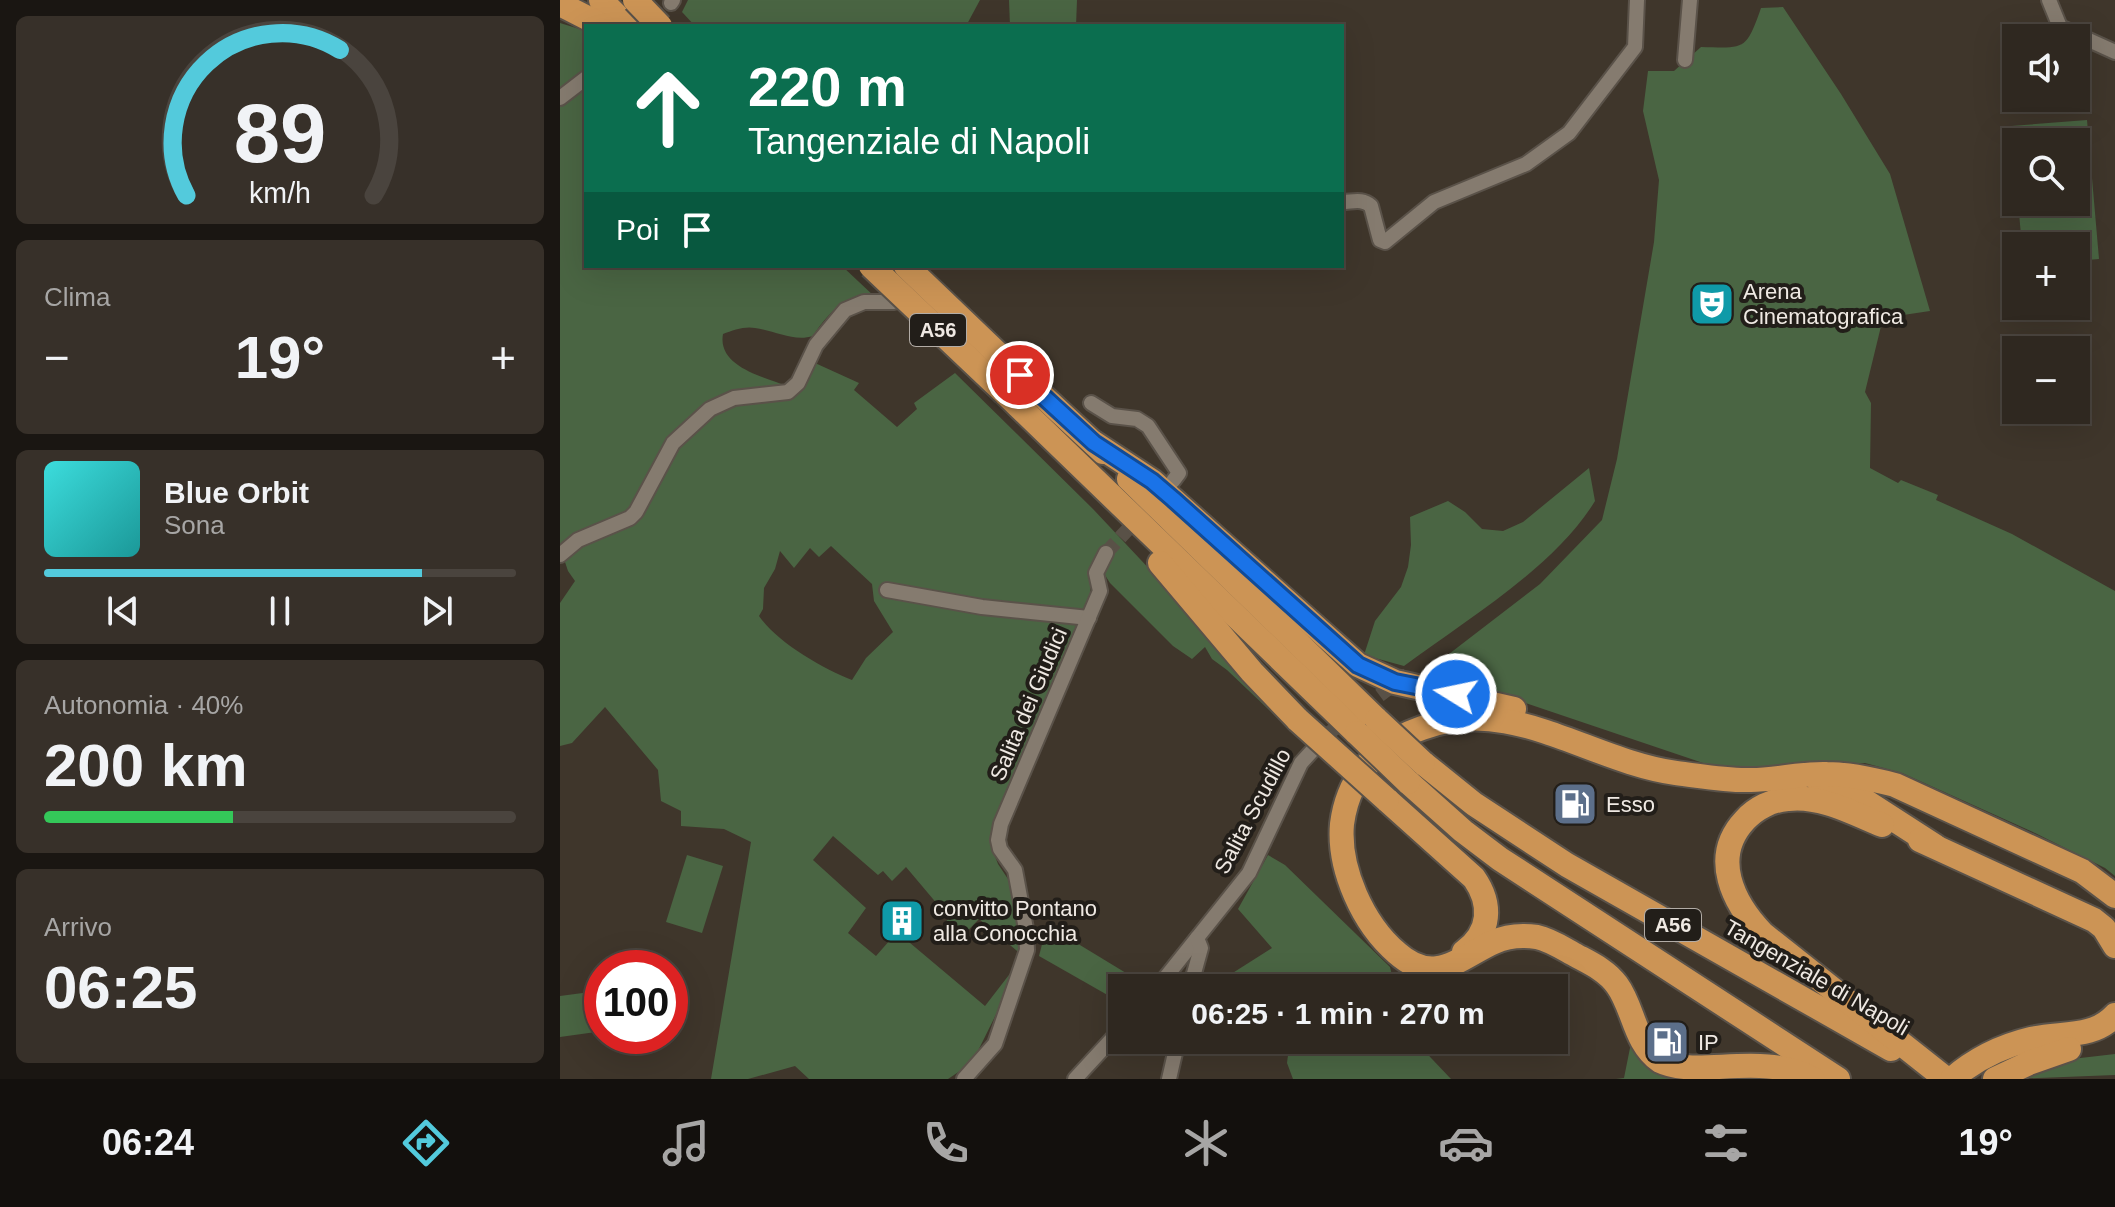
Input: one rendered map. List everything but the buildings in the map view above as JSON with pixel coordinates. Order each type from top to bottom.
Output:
[{"type":"highway","points":[[601,0],[621,17]]},
{"type":"highway","points":[[560,4],[651,24]]},
{"type":"highway","name":"Tangenziale di Napoli","points":[[873,268],[1012,384],[1094,443],[1415,773],[1463,831],[1512,868],[1838,1079]]},
{"type":"highway","name":"Tangenziale di Napoli","points":[[908,268],[1012,384],[1090,478],[1367,726]]},
{"type":"highway","points":[[1094,443],[1152,481],[1334,645],[1370,672],[1407,685],[1490,702],[1675,764],[1733,780]]},
{"type":"highway","points":[[1090,478],[1252,672],[1298,720],[1387,800],[1474,878],[1484,895],[1487,914],[1480,937],[1459,955],[1439,960],[1414,955],[1397,942],[1374,911],[1357,876],[1350,829],[1353,807],[1360,789],[1377,767],[1397,749],[1442,730],[1474,725],[1504,728],[1648,777],[1690,785],[1746,789],[1806,784],[1833,787],[1856,795],[1935,846]]},
{"type":"highway","points":[[1813,1079],[1794,1071],[1766,1066],[1687,1071],[1668,1066],[1658,1060],[1645,1044],[1623,994],[1607,974],[1547,940],[1525,936],[1505,938],[1447,967],[1427,968],[1407,961],[1387,943],[1368,918],[1354,889],[1344,857],[1344,810],[1360,772],[1388,744],[1413,731],[1442,721],[1485,717],[1507,720],[1651,769],[1733,780],[1825,774],[1865,778],[1895,785],[2065,863],[2097,880],[2115,896]]},
{"type":"highway","name":"Tangenziale di Napoli","points":[[1415,773],[1474,804],[1544,850],[1942,1076]]},
{"type":"highway","points":[[2115,946],[2104,928],[2086,915],[2056,904],[1935,846],[1825,802],[1787,799],[1768,804],[1749,816],[1734,835],[1727,860],[1727,872],[1735,898],[1757,927],[1942,1076],[2002,1048],[2041,1037],[2085,1033],[2105,1024],[2115,1015]]},
{"type":"highway","points":[[1778,970],[1838,1018]]},
{"type":"highway","points":[[1976,1079],[2012,1060],[2041,1052],[2097,1045],[2115,1037]]},
{"type":"highway","points":[[1995,1079],[2069,1049]]},
{"type":"street","points":[[1344,202],[1362,200],[1371,206],[1380,240],[1385,242],[1434,202],[1538,158],[1569,133],[1635,47],[1637,0]]},
{"type":"street","points":[[1685,60],[1690,0]]},
{"type":"street","points":[[2049,0],[2060,27],[2115,52]]},
{"type":"street","points":[[560,98],[584,80]]},
{"type":"street","points":[[560,555],[578,540],[630,518],[673,443],[710,409],[734,398],[788,392],[798,383],[816,345],[845,310],[864,302],[893,302],[912,296],[919,284],[917,268]]},
{"type":"street","points":[[1091,403],[1112,416],[1137,419],[1148,426],[1179,473],[1173,481]]},
{"type":"street","name":"Salita dei Giudici","points":[[964,1079],[995,1044],[1027,950],[1015,870],[1000,849],[998,840],[1001,824],[1100,591],[1096,573],[1106,553]]},
{"type":"street","points":[[887,590],[982,607],[1089,618]]},
{"type":"street","name":"Salita Scudillo","points":[[1168,974],[1249,873],[1301,763],[1329,733]]},
{"type":"street","points":[[1194,974],[1201,948],[1197,938]]},
{"type":"street","points":[[1075,1079],[1108,1043]]},
{"type":"street","points":[[1169,1079],[1175,1054]]},
{"type":"green space","points":[[688,0],[980,0],[967,24],[693,24],[682,12]]},
{"type":"green space","points":[[1009,0],[1077,0],[1076,24],[1010,24]]},
{"type":"green space","points":[[1783,7],[1890,174],[1930,311],[1883,318],[1865,392],[1871,403],[1870,468],[1898,483],[1901,480],[1938,495],[1936,500],[2012,534],[2115,591],[2115,876],[2035,833],[1902,773],[1865,763],[1747,772],[1709,765],[1496,693],[1419,677],[1540,584],[1602,520],[1617,459],[1654,242],[1659,180],[1643,111],[1648,71],[1674,71],[1701,47],[1742,44],[1747,40],[1761,8]]},
{"type":"green space","points":[[560,23],[584,30],[584,268],[844,268],[875,297],[854,300],[839,307],[813,336],[806,338],[751,328],[723,334],[727,355],[735,363],[787,386],[713,402],[673,432],[627,515],[567,539],[560,546]]},
{"type":"green space","points":[[2087,120],[2088,128],[2011,128]]},
{"type":"green space","points":[[2090,155],[2099,259],[2090,260],[2090,232],[2021,232],[2019,216],[2090,216]]},
{"type":"green space","points":[[815,363],[859,383],[854,390],[897,427],[917,409],[914,403],[955,373],[1093,509],[1309,739],[1305,744],[1212,659],[1205,647],[1192,659],[1173,646],[1110,583],[1103,572],[1113,556],[1104,548],[1091,569],[1090,601],[999,814],[990,843],[998,864],[1010,882],[1023,956],[979,919],[956,943],[940,929],[949,918],[906,867],[892,881],[883,871],[878,875],[833,836],[813,860],[866,908],[848,933],[876,956],[897,932],[985,1006],[1012,971],[1017,972],[972,1063],[948,1079],[809,1079],[795,1066],[748,1079],[711,1079],[751,842],[724,829],[681,826],[681,811],[661,801],[658,770],[605,707],[572,743],[560,746],[560,603],[575,581],[564,559],[581,546],[632,521],[673,453],[709,415],[727,405],[785,399],[798,394]],"holes":[[[831,546],[872,584],[874,601],[893,632],[866,658],[852,680],[801,654],[777,636],[759,616],[763,609],[764,588],[775,569],[780,551],[794,568],[810,548],[819,557]]]},
{"type":"green space","points":[[1589,468],[1595,501],[1557,548],[1508,591],[1404,666],[1364,655],[1375,621],[1401,587],[1408,567],[1410,517],[1448,501],[1482,529],[1503,531],[1523,522]]},
{"type":"green space","points":[[687,855],[723,866],[702,933],[666,922]]},
{"type":"green space","points":[[1268,855],[1285,865],[1390,967],[1392,974],[1231,974],[1272,948],[1238,909]]},
{"type":"green space","points":[[1047,925],[1126,973],[1108,974],[1108,995],[1039,956]]},
{"type":"green space","points":[[584,993],[584,1034],[560,1037],[560,996]]},
{"type":"green space","points":[[1632,1038],[1703,1077],[1718,1079],[1616,1079],[1624,1078]]},
{"type":"green space","points":[[1288,1054],[1427,1054],[1451,1079],[1293,1079],[1287,1063]]},
{"type":"green space","points":[[2115,1054],[2115,1075],[2010,1079],[2063,1060]]},
{"type":"tunnel","points":[[1106,553],[1141,515]]},
{"type":"tunnel","points":[[1329,733],[1412,671]]},
{"type":"place","name":"Arena Cinematografica","points":[[1712,304]]},
{"type":"place","name":"Esso","points":[[1575,804]]},
{"type":"place","name":"convitto Pontano alla Conocchia","points":[[902,921]]},
{"type":"place","name":"IP","points":[[1667,1042]]},
{"type":"route","points":[[1020,375],[1094,443],[1152,481],[1173,499],[1358,665],[1395,682],[1456,694]]}]
